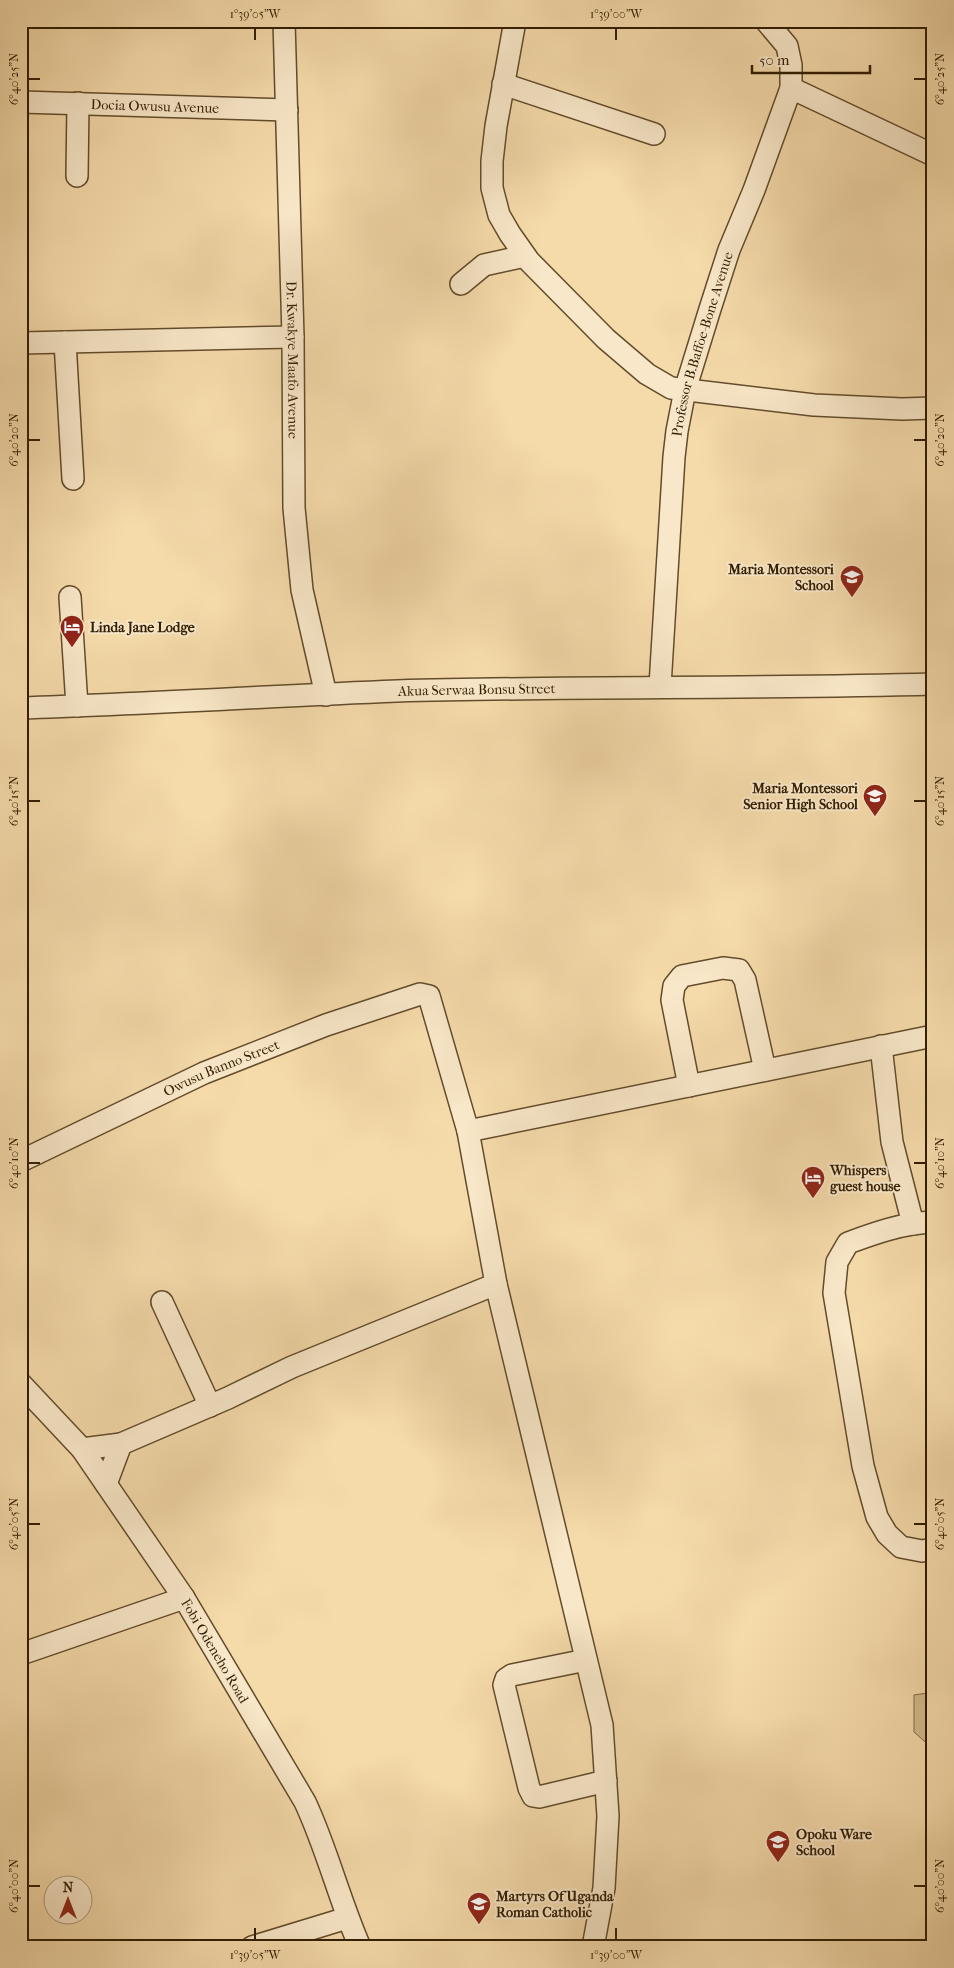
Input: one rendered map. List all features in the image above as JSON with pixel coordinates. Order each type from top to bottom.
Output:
[{"type":"street","name":"Dr. Kwakye Maafo Avenue","points":[[284,21],[293,337],[295,535],[302,590],[326,695]]},
{"type":"street","points":[[515,21],[493,152],[492,188],[499,215],[525,256],[561,296],[606,339],[647,374],[671,388],[814,405],[902,410],[933,408]]},
{"type":"street","name":"Professor B.Baffoe-Bone Avenue","points":[[660,686],[674,457],[685,390],[729,250],[791,88],[791,65],[787,46],[766,21]]},
{"type":"street","points":[[503,84],[654,134]]},
{"type":"street","points":[[791,88],[933,155]]},
{"type":"street","name":"Docia Owusu Avenue","points":[[21,102],[287,110]]},
{"type":"street","points":[[77,176],[78,103]]},
{"type":"street","points":[[461,284],[484,265],[525,256]]},
{"type":"street","points":[[21,343],[293,337]]},
{"type":"street","points":[[65,342],[73,479]]},
{"type":"street","points":[[70,597],[77,706]]},
{"type":"street","name":"Akua Serwaa Bonsu Street","points":[[21,708],[396,692],[660,686],[830,687],[933,684]]},
{"type":"street","points":[[689,1086],[672,1000],[674,986],[682,976],[723,968],[739,970],[746,980],[765,1070]]},
{"type":"street","name":"Owusu Banno Street","points":[[21,1162],[204,1073],[335,1022],[424,994],[429,996],[468,1131]]},
{"type":"street","points":[[592,1947],[604,1888],[608,1816],[602,1725],[496,1284],[468,1131],[933,1036]]},
{"type":"street","points":[[881,1046],[892,1142],[923,1223],[877,1232],[848,1243],[837,1262],[834,1292],[863,1466],[877,1517],[887,1534],[901,1546],[922,1551],[933,1549]]},
{"type":"street","points":[[82,1449],[121,1444],[210,1406],[292,1367],[496,1284]]},
{"type":"street","points":[[162,1302],[210,1406]]},
{"type":"street","name":"Fobi Odeneho Road","points":[[21,1384],[82,1449],[184,1598],[305,1802],[318,1830],[347,1918],[360,1947]]},
{"type":"street","points":[[106,1484],[121,1444]]},
{"type":"street","points":[[21,1654],[184,1598]]},
{"type":"street","points":[[586,1660],[512,1675],[506,1679],[504,1686],[529,1788],[533,1796],[539,1797],[606,1781]]},
{"type":"street","points":[[252,1947],[347,1918]]},
{"type":"shaded area","points":[[933,1692],[933,1749],[914,1732],[914,1695]]},
{"type":"place","name":"Maria Montessori School","points":[[852,598]]},
{"type":"place","name":"Linda Jane Lodge","points":[[72,648]]},
{"type":"place","name":"Maria Montessori Senior High School","points":[[875,817]]},
{"type":"place","name":"Whispers guest house","points":[[813,1199]]},
{"type":"place","name":"Opoku Ware School","points":[[778,1863]]},
{"type":"place","name":"Martyrs Of Uganda Roman Catholic","points":[[479,1925]]}]
